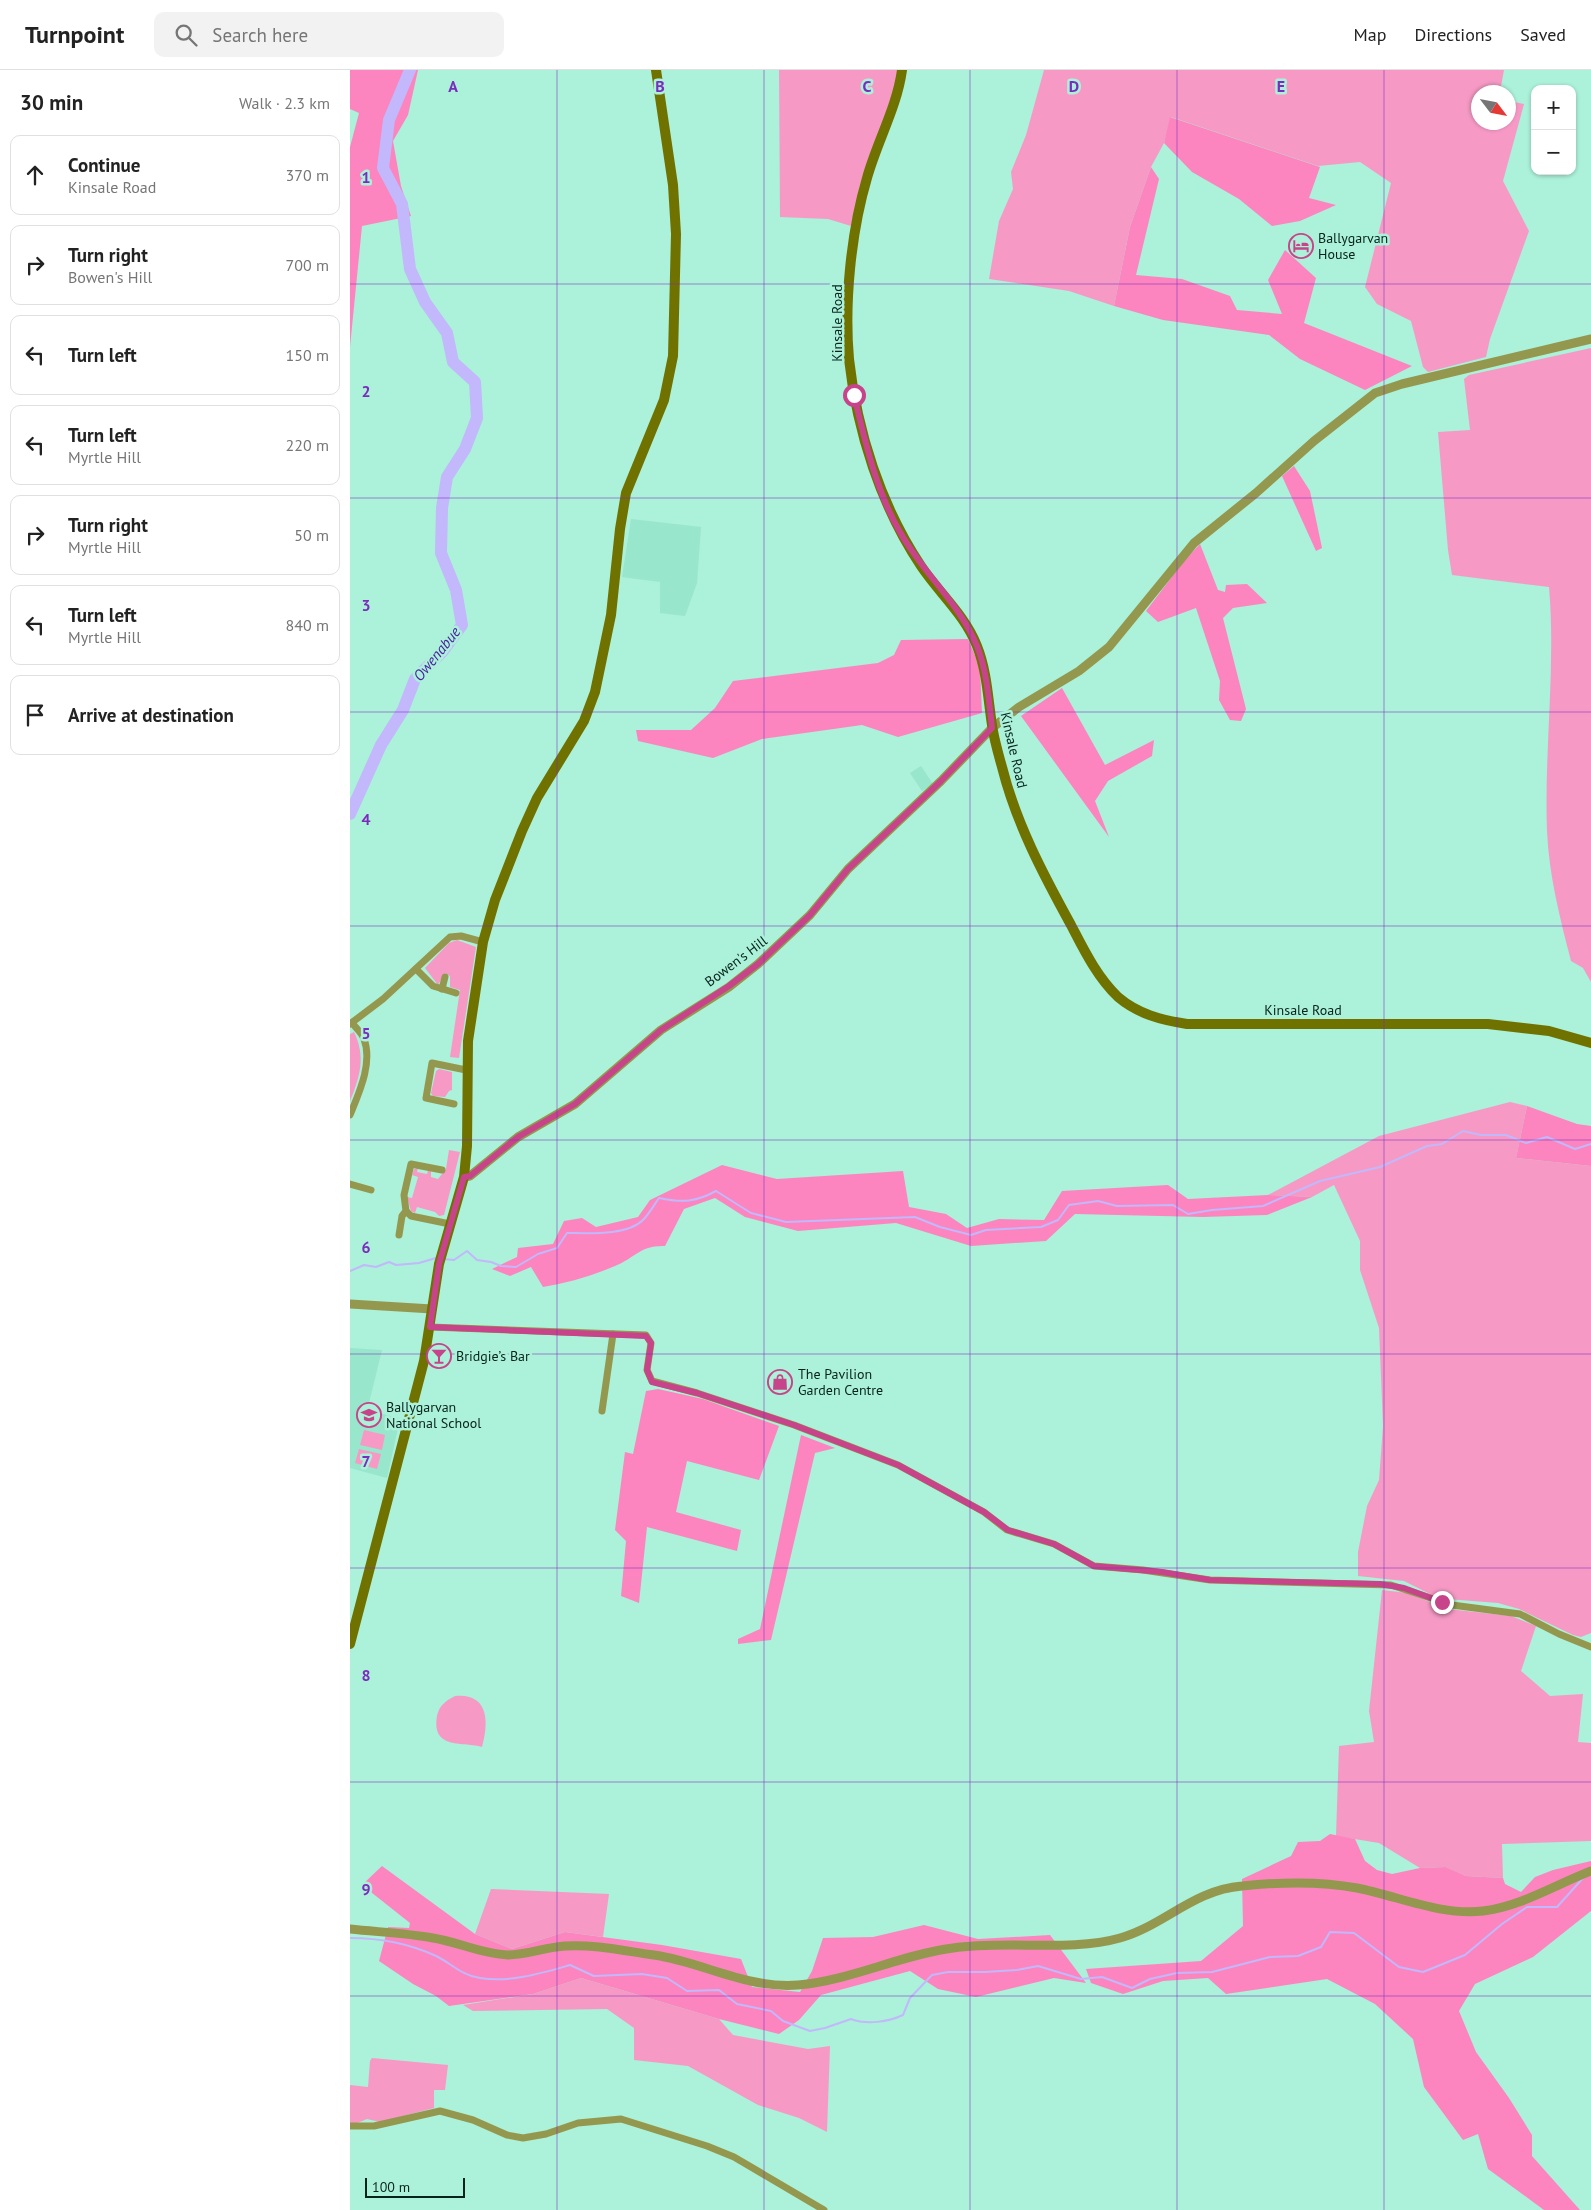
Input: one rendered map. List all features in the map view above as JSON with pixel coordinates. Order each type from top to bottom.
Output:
[{"type":"main road","points":[[350,1644],[408,1425],[430,1327],[440,1260],[464,1177],[467,1146],[466,1070],[471,1012],[483,942],[495,900],[522,831],[537,798],[584,721],[596,692],[611,615],[620,529],[626,493],[664,400],[673,356],[676,234],[673,185],[656,70]]},
{"type":"main road","name":"Kinsale Road","points":[[902,70],[894,101],[867,178],[858,217],[849,306],[849,357],[854,395],[869,453],[886,502],[899,532],[923,569],[969,631],[977,646],[985,676],[992,728],[1011,798],[1047,882],[1098,975],[1119,998],[1142,1013],[1153,1018],[1187,1024],[1507,1025],[1549,1031],[1591,1043]]},
{"type":"street","name":"Bowen's Hill","points":[[464,1177],[470,1176],[518,1137],[575,1104],[661,1030],[729,986],[758,964],[810,915],[848,869],[941,781],[992,728],[1019,707],[1080,671],[1109,647],[1134,619],[1174,565],[1194,543],[1256,494],[1314,441],[1375,393],[1402,384],[1591,339]]},
{"type":"street","points":[[350,1115],[362,1083],[367,1052],[364,1037],[351,1024],[416,969],[441,943],[450,937],[460,936],[483,942]]},
{"type":"street","points":[[416,969],[433,986],[456,993]]},
{"type":"street","points":[[442,989],[445,977]]},
{"type":"street","points":[[450,1094],[452,1104],[426,1098],[432,1063],[466,1070]]},
{"type":"street","points":[[442,1170],[411,1164],[404,1195],[406,1211],[412,1216],[450,1224]]},
{"type":"street","points":[[362,1188],[365,1179]]},
{"type":"street","points":[[350,1184],[371,1190]]},
{"type":"street","points":[[399,1235],[402,1216],[406,1211]]},
{"type":"street","points":[[350,1304],[432,1309]]},
{"type":"street","points":[[430,1327],[641,1334],[649,1338],[650,1351],[647,1370],[652,1382],[697,1393],[794,1425],[898,1465],[984,1512],[1008,1530],[1054,1544],[1094,1566],[1162,1572],[1210,1580],[1391,1585],[1442,1602],[1520,1614],[1559,1634],[1591,1647]]},
{"type":"street","points":[[602,1411],[613,1334]]},
{"type":"street","points":[[350,1930],[433,1938],[491,1953],[509,1955],[579,1945],[658,1955],[757,1983],[795,1985],[838,1979],[953,1948],[1080,1943],[1117,1939],[1146,1928],[1193,1900],[1225,1887],[1273,1884],[1339,1885],[1431,1906],[1471,1912],[1515,1903],[1589,1872]]},
{"type":"street","points":[[350,2126],[374,2126],[427,2112],[440,2111],[474,2120],[507,2135],[523,2138],[537,2136],[578,2122],[621,2119],[698,2143],[734,2157],[824,2210]]},
{"type":"shaded area","points":[[350,70],[418,70],[408,115],[393,141],[401,186],[411,216],[362,226],[350,347],[350,147],[359,113],[350,109]]},
{"type":"shaded area","points":[[779,70],[899,70],[895,91],[860,185],[851,226],[828,219],[780,217]]},
{"type":"shaded area","points":[[1044,70],[1504,70],[1501,85],[1471,85],[1471,130],[1516,130],[1516,102],[1524,104],[1503,181],[1529,231],[1490,339],[1486,357],[1428,372],[1423,367],[1411,321],[1377,304],[1365,287],[1391,183],[1360,162],[1318,166],[1171,117],[1164,143],[1151,167],[1130,227],[1114,306],[1069,291],[989,279],[999,221],[1013,189],[1011,172],[1026,135]]},
{"type":"shaded area","points":[[1170,117],[1320,167],[1309,198],[1336,205],[1300,221],[1272,226],[1239,199],[1192,172],[1164,143]]},
{"type":"shaded area","points":[[1151,167],[1159,179],[1136,275],[1182,279],[1230,296],[1237,310],[1282,314],[1268,280],[1285,250],[1316,278],[1304,323],[1412,366],[1365,390],[1300,359],[1269,335],[1163,320],[1114,306],[1130,227]]},
{"type":"shaded area","points":[[1591,348],[1591,982],[1583,968],[1571,961],[1556,897],[1548,848],[1547,770],[1551,678],[1549,587],[1452,575],[1448,550],[1438,432],[1470,430],[1464,379],[1469,375]]},
{"type":"shaded area","points":[[1294,466],[1310,491],[1322,548],[1316,551],[1282,476]]},
{"type":"shaded area","points":[[631,519],[701,527],[697,583],[685,616],[660,613],[660,582],[622,577]]},
{"type":"shaded area","points":[[1200,544],[1218,590],[1225,592],[1226,585],[1247,584],[1267,603],[1233,608],[1223,618],[1246,709],[1241,721],[1230,720],[1219,700],[1220,681],[1196,608],[1158,622],[1146,611],[1184,561]]},
{"type":"shaded area","points":[[968,639],[980,667],[982,713],[898,737],[862,725],[762,739],[713,758],[638,741],[636,730],[691,730],[715,708],[733,681],[878,663],[894,655],[901,640]]},
{"type":"shaded area","points":[[1062,688],[1105,765],[1154,740],[1152,756],[1108,781],[1095,801],[1109,837],[1021,716]]},
{"type":"shaded area","points":[[921,766],[933,784],[922,791],[910,773]]},
{"type":"shaded area","points":[[457,940],[476,947],[459,1058],[450,1057],[460,990],[450,987],[450,976],[445,973],[438,985],[425,968],[449,943]]},
{"type":"shaded area","points":[[354,1032],[358,1041],[361,1058],[357,1083],[350,1101],[350,1034]]},
{"type":"shaded area","points":[[439,1069],[452,1072],[452,1090],[445,1097],[433,1096],[431,1093],[436,1071]]},
{"type":"shaded area","points":[[1510,1102],[1527,1106],[1516,1158],[1591,1166],[1591,1633],[1581,1637],[1519,1609],[1498,1603],[1436,1597],[1404,1581],[1358,1576],[1358,1552],[1367,1506],[1379,1480],[1383,1426],[1379,1328],[1360,1270],[1360,1241],[1334,1185],[1312,1197],[1268,1195],[1379,1136]]},
{"type":"shaded area","points":[[1527,1106],[1577,1124],[1591,1126],[1591,1166],[1516,1158]]},
{"type":"shaded area","points":[[449,1150],[460,1152],[444,1215],[439,1216],[435,1212],[417,1207],[415,1213],[411,1211],[407,1197],[412,1198],[418,1177],[412,1175],[414,1169],[418,1168],[417,1172],[427,1174],[428,1170],[431,1170],[431,1177],[438,1179],[446,1169]]},
{"type":"shaded area","points":[[722,1165],[777,1179],[903,1171],[909,1207],[946,1214],[967,1228],[999,1219],[1044,1220],[1062,1191],[1168,1185],[1188,1199],[1268,1195],[1312,1197],[1267,1215],[1203,1217],[1075,1214],[1046,1241],[971,1246],[896,1223],[798,1231],[745,1217],[715,1198],[684,1209],[665,1246],[656,1246],[643,1250],[622,1263],[588,1276],[543,1287],[531,1267],[510,1276],[492,1269],[517,1257],[518,1248],[553,1244],[564,1221],[582,1218],[596,1227],[638,1217],[650,1200]]},
{"type":"shaded area","name":"Ballygarvan National School","points":[[350,1348],[382,1350],[369,1403],[371,1408],[377,1412],[400,1419],[387,1478],[350,1468]]},
{"type":"shaded area","points":[[658,1389],[703,1399],[779,1426],[759,1480],[687,1461],[676,1512],[741,1530],[737,1551],[647,1527],[639,1603],[621,1596],[626,1541],[615,1530],[625,1452],[633,1454],[646,1391]]},
{"type":"shaded area","points":[[364,1430],[385,1435],[382,1450],[360,1445]]},
{"type":"shaded area","points":[[801,1435],[835,1448],[815,1453],[771,1640],[738,1644],[738,1639],[760,1629]]},
{"type":"shaded area","points":[[359,1449],[381,1454],[377,1469],[355,1463]]},
{"type":"shaded area","points":[[1382,1590],[1407,1593],[1448,1609],[1511,1616],[1536,1626],[1521,1671],[1550,1696],[1583,1694],[1578,1742],[1591,1743],[1591,1841],[1502,1844],[1503,1878],[1466,1876],[1446,1867],[1420,1868],[1379,1843],[1336,1836],[1339,1746],[1374,1742],[1369,1711]]},
{"type":"shaded area","points":[[455,1696],[466,1696],[475,1699],[484,1711],[486,1728],[482,1747],[451,1742],[444,1740],[439,1735],[437,1716],[439,1709]]},
{"type":"shaded area","points":[[1330,1834],[1355,1839],[1365,1861],[1377,1870],[1392,1874],[1420,1868],[1446,1867],[1466,1876],[1503,1878],[1505,1884],[1521,1892],[1535,1877],[1553,1870],[1591,1861],[1591,1911],[1533,1957],[1475,1984],[1459,2011],[1476,2052],[1509,2098],[1532,2135],[1532,2156],[1580,2210],[1544,2210],[1488,2169],[1478,2134],[1463,2140],[1424,2087],[1413,2039],[1375,2004],[1327,1979],[1226,1994],[1208,1978],[1163,1981],[1123,1994],[1091,1983],[1086,1969],[1201,1961],[1243,1926],[1242,1879],[1291,1856],[1298,1842],[1320,1841]]},
{"type":"shaded area","points":[[382,1866],[475,1934],[512,1949],[565,1932],[662,1945],[741,1959],[752,1987],[800,1992],[812,1971],[823,1938],[873,1937],[924,1925],[978,1939],[1050,1935],[1086,1983],[1054,1978],[976,1997],[938,1989],[910,1971],[821,1995],[799,2020],[779,2034],[719,2019],[581,1978],[533,1994],[449,2006],[379,1961],[388,1927],[409,1928],[410,1923],[362,1885]]},
{"type":"shaded area","points":[[491,1889],[609,1894],[603,1937],[565,1932],[512,1949],[475,1934]]},
{"type":"shaded area","points":[[581,1978],[719,2019],[733,2035],[808,2049],[830,2046],[827,2132],[799,2118],[758,2105],[688,2066],[634,2060],[634,2028],[607,2009],[473,2011],[463,2005],[533,1994]]},
{"type":"shaded area","points":[[372,2058],[448,2065],[445,2090],[434,2090],[434,2108],[380,2122],[367,2119],[355,2124],[350,2123],[350,2085],[368,2087],[370,2061]]},
{"type":"waterway","name":"Owenabue","points":[[350,814],[381,745],[403,710],[415,679],[443,651],[462,625],[456,590],[441,553],[442,508],[447,477],[465,449],[477,418],[475,382],[453,362],[447,333],[425,302],[410,269],[402,204],[383,168],[389,120],[410,70]]},
{"type":"waterway","points":[[443,1259],[454,1260],[467,1251],[477,1260],[501,1266],[516,1267],[538,1254],[557,1248],[567,1233],[617,1231],[636,1225],[645,1218],[659,1198],[675,1201],[689,1200],[716,1191],[751,1213],[786,1222],[915,1217],[940,1227],[971,1235],[986,1230],[1041,1227],[1058,1220],[1069,1205],[1098,1201],[1117,1206],[1173,1205],[1188,1214],[1263,1206],[1320,1181],[1380,1167],[1427,1146],[1442,1144],[1463,1131],[1481,1135],[1506,1135],[1526,1143],[1547,1137],[1575,1149],[1591,1144]]},
{"type":"waterway","points":[[350,1271],[364,1265],[376,1267],[389,1262],[396,1265],[419,1263],[436,1258]]},
{"type":"waterway","points":[[350,1938],[383,1940],[415,1948],[436,1956],[468,1975],[480,1978],[514,1978],[570,1965],[594,1976],[642,1974],[667,1978],[687,1991],[719,1990],[737,2004],[771,2011],[783,2021],[810,2031],[851,2019],[877,2022],[903,2015],[910,1998],[932,1975],[948,1972],[1017,1970],[1038,1966],[1081,1979],[1102,1977],[1132,1988],[1150,1979],[1177,1973],[1212,1972],[1270,1957],[1298,1956],[1321,1947],[1330,1932],[1354,1933],[1399,1967],[1423,1972],[1465,1955],[1502,1924],[1527,1907],[1557,1907],[1584,1877]]},
{"type":"place","name":"Ballygarvan House","points":[[1301,246]]},
{"type":"place","name":"Bridgie’s Bar","points":[[439,1356]]},
{"type":"place","name":"The Pavilion Garden Centre","points":[[780,1382]]},
{"type":"place","name":"Ballygarvan National School","points":[[369,1415]]},
{"type":"route","points":[[854,395],[869,453],[886,502],[899,532],[923,569],[969,631],[977,646],[983,667],[992,728],[941,781],[848,869],[810,915],[758,964],[729,986],[661,1030],[575,1104],[518,1137],[495,1153],[470,1176],[464,1177],[439,1264],[430,1327],[578,1334],[641,1334],[649,1338],[651,1343],[647,1370],[652,1382],[697,1393],[794,1425],[854,1450],[898,1465],[973,1508],[984,1512],[1008,1530],[1054,1544],[1094,1566],[1162,1572],[1210,1580],[1391,1585],[1442,1602]]}]
